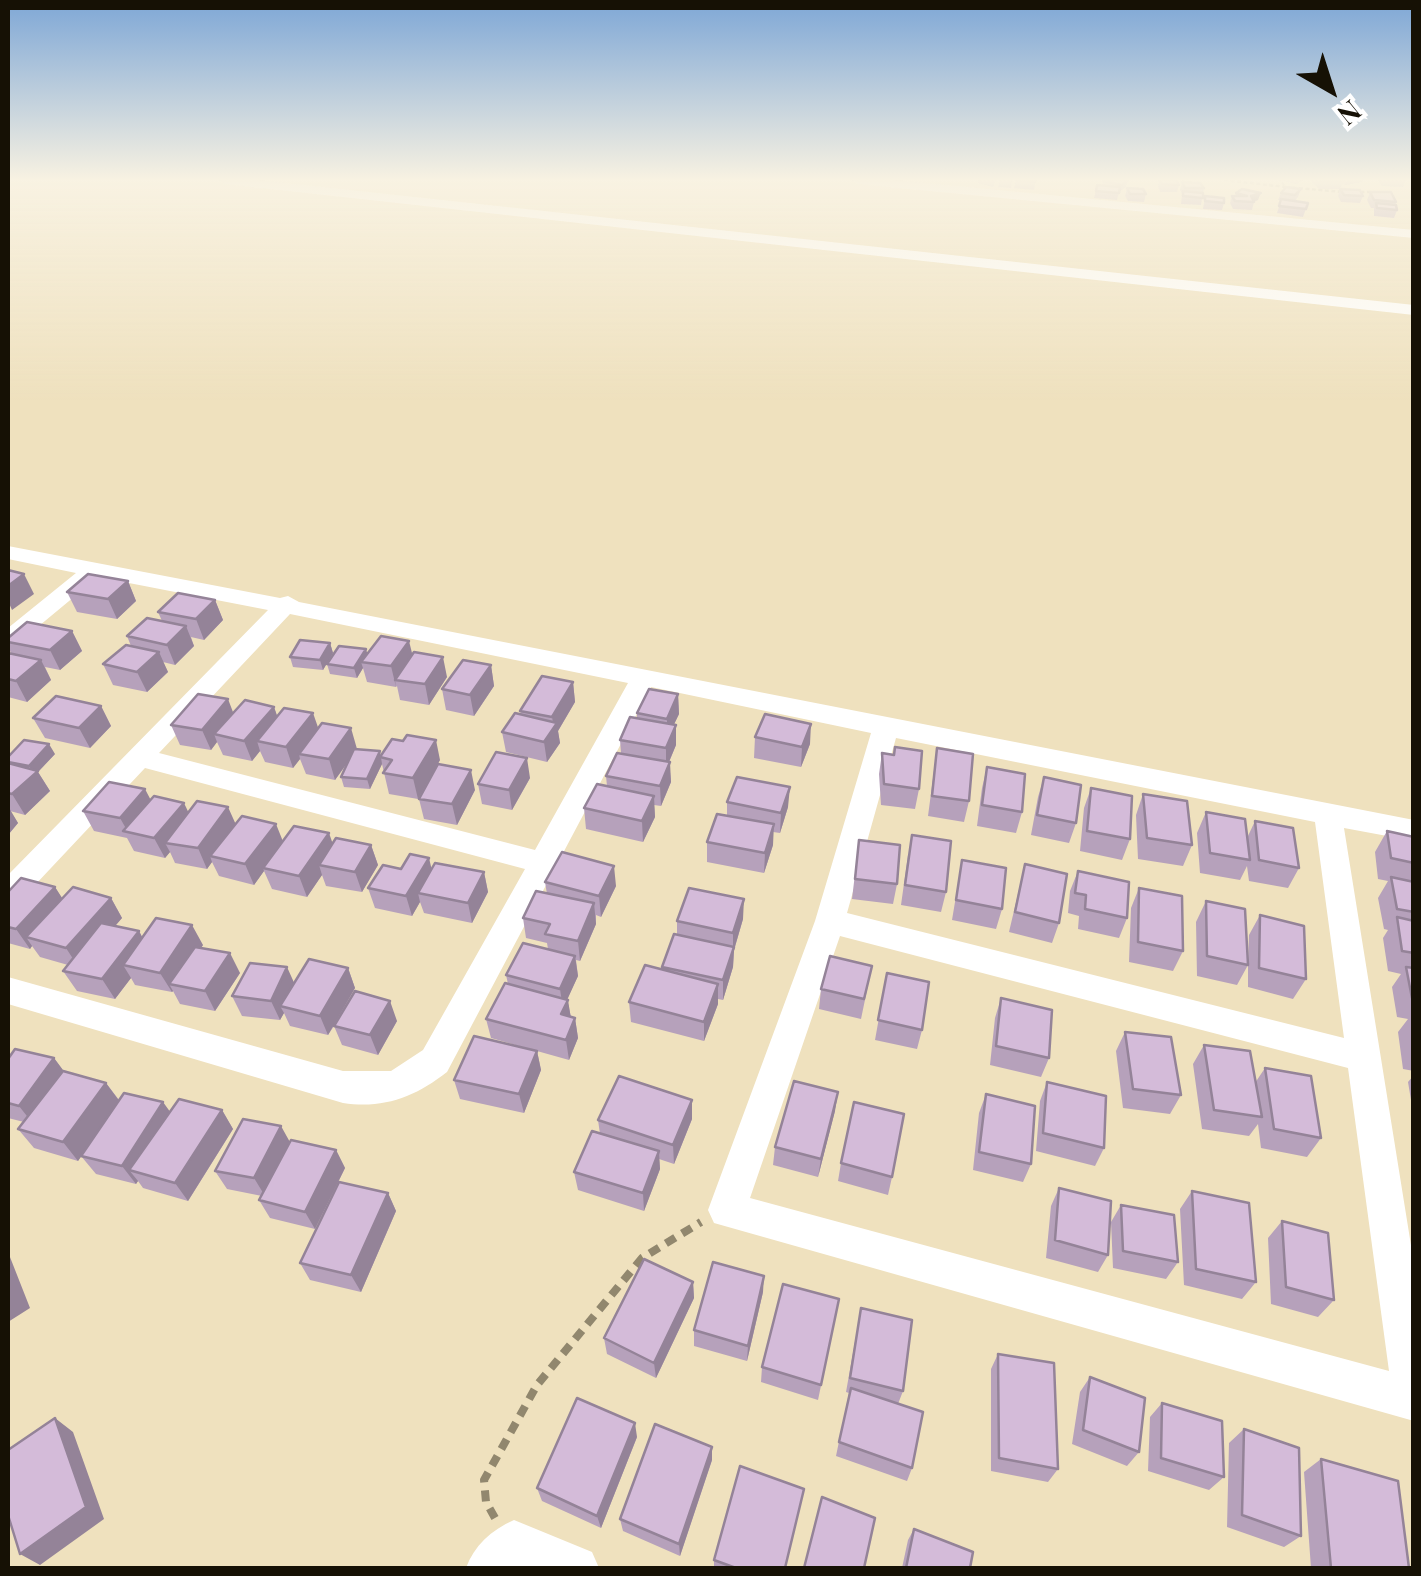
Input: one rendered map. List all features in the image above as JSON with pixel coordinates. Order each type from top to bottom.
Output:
[{"type":"street","points":[[898,254],[1414,310]]},
{"type":"street","points":[[8,553],[288,603],[886,730],[1414,831]]},
{"type":"street","points":[[8,640],[94,569]]},
{"type":"street","points":[[8,894],[288,603]]},
{"type":"street","points":[[8,992],[372,1093],[406,1086],[434,1061],[643,679]]},
{"type":"street","points":[[886,730],[830,920],[727,1210],[1413,1400],[1328,815]]},
{"type":"street","points":[[141,758],[540,862]]},
{"type":"street","points":[[830,920],[1366,1058]]},
{"type":"street","points":[[502,1556],[576,1568]]},
{"type":"path","points":[[502,1556],[486,1502],[484,1480],[537,1385],[642,1258],[727,1210]]},
{"type":"building","points":[[8,570],[24,574],[8,586]]},
{"type":"building","points":[[88,574],[128,581],[108,599],[67,592]]},
{"type":"building","points":[[178,593],[215,600],[196,619],[158,612]]},
{"type":"building","points":[[147,618],[186,626],[167,645],[127,636]]},
{"type":"building","points":[[27,622],[72,631],[50,650],[8,642]]},
{"type":"building","points":[[381,636],[409,641],[391,666],[361,662]]},
{"type":"building","points":[[300,640],[330,643],[320,660],[290,657]]},
{"type":"building","points":[[126,645],[159,652],[137,672],[103,664]]},
{"type":"building","points":[[339,646],[366,649],[354,668],[327,664]]},
{"type":"building","points":[[414,652],[443,657],[425,684],[395,680]]},
{"type":"building","points":[[8,653],[41,660],[16,681],[8,679]]},
{"type":"building","points":[[463,660],[491,665],[470,695],[442,689]]},
{"type":"building","points":[[542,676],[573,682],[552,717],[520,711]]},
{"type":"building","points":[[649,689],[678,694],[667,719],[637,713]]},
{"type":"building","points":[[198,694],[228,699],[202,730],[171,725]]},
{"type":"building","points":[[56,696],[101,706],[79,728],[33,718]]},
{"type":"building","points":[[245,700],[274,707],[244,741],[214,734]]},
{"type":"building","points":[[284,708],[313,713],[286,747],[257,741]]},
{"type":"building","points":[[515,713],[557,723],[544,742],[502,732]]},
{"type":"building","points":[[765,714],[811,724],[802,747],[755,737]]},
{"type":"building","points":[[630,717],[676,725],[666,748],[620,740]]},
{"type":"building","points":[[322,723],[351,728],[329,759],[299,754]]},
{"type":"building","points":[[407,735],[436,740],[413,778],[383,773],[392,760],[380,757],[392,739],[403,741]]},
{"type":"building","points":[[24,740],[49,744],[29,766],[8,762],[8,757]]},
{"type":"building","points":[[895,747],[922,751],[919,789],[884,784],[882,753],[894,755]]},
{"type":"building","points":[[937,748],[973,754],[969,801],[932,796]]},
{"type":"building","points":[[354,749],[380,751],[367,779],[341,777]]},
{"type":"building","points":[[496,752],[527,758],[509,790],[478,784]]},
{"type":"building","points":[[617,753],[670,762],[660,786],[606,776]]},
{"type":"building","points":[[8,763],[38,771],[12,794],[8,793]]},
{"type":"building","points":[[438,764],[471,770],[452,804],[419,799]]},
{"type":"building","points":[[987,767],[1025,774],[1022,812],[982,805]]},
{"type":"building","points":[[737,777],[790,787],[781,813],[727,802]]},
{"type":"building","points":[[1044,777],[1081,785],[1076,823],[1037,815]]},
{"type":"building","points":[[109,782],[145,789],[120,818],[83,811]]},
{"type":"building","points":[[597,784],[654,796],[642,821],[584,808]]},
{"type":"building","points":[[1091,788],[1132,796],[1130,839],[1087,831]]},
{"type":"building","points":[[1143,794],[1187,801],[1192,845],[1147,838]]},
{"type":"building","points":[[154,796],[184,803],[154,838],[123,831]]},
{"type":"building","points":[[197,801],[228,807],[198,848],[165,843]]},
{"type":"building","points":[[1206,812],[1245,819],[1250,860],[1210,853]]},
{"type":"building","points":[[717,814],[774,824],[765,853],[707,842]]},
{"type":"building","points":[[242,816],[276,824],[245,864],[210,856]]},
{"type":"building","points":[[1255,821],[1293,828],[1299,868],[1259,860]]},
{"type":"building","points":[[294,826],[329,833],[299,876],[263,868]]},
{"type":"building","points":[[1387,831],[1414,837],[1414,863],[1391,858]]},
{"type":"building","points":[[912,835],[951,841],[946,892],[905,885]]},
{"type":"building","points":[[336,838],[371,845],[355,872],[319,865]]},
{"type":"building","points":[[859,840],[900,845],[897,884],[855,879]]},
{"type":"building","points":[[562,852],[614,866],[599,896],[545,882]]},
{"type":"building","points":[[410,854],[429,858],[406,896],[368,888],[383,865],[401,869]]},
{"type":"building","points":[[962,860],[1006,868],[1002,909],[956,900]]},
{"type":"building","points":[[435,863],[484,872],[468,903],[418,893]]},
{"type":"building","points":[[1025,864],[1067,874],[1059,923],[1015,912]]},
{"type":"building","points":[[1078,871],[1129,882],[1127,918],[1085,909],[1086,895],[1075,893]]},
{"type":"building","points":[[1391,877],[1414,882],[1414,912],[1397,909]]},
{"type":"building","points":[[21,878],[55,887],[16,929],[8,927],[8,892]]},
{"type":"building","points":[[73,887],[111,898],[66,948],[26,937]]},
{"type":"building","points":[[689,888],[744,899],[733,933],[677,921]]},
{"type":"building","points":[[1139,888],[1182,896],[1183,951],[1138,942]]},
{"type":"building","points":[[536,891],[594,903],[578,941],[545,934],[550,924],[523,918]]},
{"type":"building","points":[[1206,901],[1245,909],[1248,965],[1207,956]]},
{"type":"building","points":[[1260,915],[1304,926],[1306,979],[1259,968]]},
{"type":"building","points":[[1397,917],[1414,921],[1414,953],[1402,951]]},
{"type":"building","points":[[156,918],[192,925],[160,973],[123,965]]},
{"type":"building","points":[[101,923],[139,931],[102,979],[63,971]]},
{"type":"building","points":[[674,934],[734,947],[723,980],[662,967]]},
{"type":"building","points":[[523,943],[575,956],[560,989],[506,975]]},
{"type":"building","points":[[195,947],[230,953],[205,991],[169,984]]},
{"type":"building","points":[[830,956],[872,966],[864,999],[821,989]]},
{"type":"building","points":[[309,959],[348,968],[320,1016],[280,1006]]},
{"type":"building","points":[[250,963],[287,967],[271,1001],[232,996]]},
{"type":"building","points":[[645,965],[718,984],[704,1022],[629,1002]]},
{"type":"building","points":[[1406,967],[1414,968],[1414,998],[1412,998]]},
{"type":"building","points":[[887,973],[929,982],[922,1030],[878,1020]]},
{"type":"building","points":[[505,983],[568,1000],[561,1014],[575,1018],[566,1040],[486,1019]]},
{"type":"building","points":[[355,991],[390,1001],[370,1035],[334,1026]]},
{"type":"building","points":[[1001,998],[1052,1010],[1049,1058],[996,1046]]},
{"type":"building","points":[[1125,1032],[1171,1037],[1181,1095],[1133,1089]]},
{"type":"building","points":[[474,1036],[537,1051],[519,1094],[454,1080]]},
{"type":"building","points":[[1204,1045],[1250,1051],[1262,1117],[1214,1110]]},
{"type":"building","points":[[15,1049],[54,1058],[19,1106],[8,1103],[8,1059]]},
{"type":"building","points":[[1265,1068],[1311,1076],[1321,1138],[1274,1129]]},
{"type":"building","points":[[63,1071],[106,1083],[63,1142],[18,1129]]},
{"type":"building","points":[[619,1076],[692,1100],[673,1145],[598,1120]]},
{"type":"building","points":[[794,1081],[838,1092],[821,1159],[775,1147]]},
{"type":"building","points":[[1047,1082],[1106,1096],[1104,1148],[1043,1133]]},
{"type":"building","points":[[124,1093],[163,1102],[122,1166],[81,1156]]},
{"type":"building","points":[[986,1094],[1035,1106],[1031,1164],[979,1152]]},
{"type":"building","points":[[179,1099],[222,1110],[175,1183],[129,1170]]},
{"type":"building","points":[[854,1102],[904,1114],[892,1177],[841,1163]]},
{"type":"building","points":[[243,1119],[281,1126],[254,1178],[215,1171]]},
{"type":"building","points":[[592,1131],[659,1151],[643,1193],[574,1172]]},
{"type":"building","points":[[291,1140],[336,1150],[305,1212],[259,1200]]},
{"type":"building","points":[[339,1182],[388,1193],[351,1275],[300,1263]]},
{"type":"building","points":[[1059,1188],[1111,1201],[1108,1255],[1055,1240]]},
{"type":"building","points":[[1192,1191],[1249,1203],[1256,1282],[1196,1269]]},
{"type":"building","points":[[1121,1205],[1174,1215],[1178,1262],[1123,1251]]},
{"type":"building","points":[[1282,1221],[1328,1233],[1334,1300],[1286,1287]]},
{"type":"building","points":[[644,1259],[693,1282],[654,1363],[604,1338]]},
{"type":"building","points":[[713,1262],[764,1276],[748,1346],[694,1330]]},
{"type":"building","points":[[783,1284],[839,1299],[821,1385],[762,1367]]},
{"type":"building","points":[[861,1308],[912,1320],[903,1391],[850,1378]]},
{"type":"building","points":[[998,1354],[1054,1363],[1058,1469],[999,1458]]},
{"type":"building","points":[[1090,1377],[1145,1398],[1139,1452],[1083,1430]]},
{"type":"building","points":[[851,1388],[923,1412],[912,1468],[839,1442]]},
{"type":"building","points":[[577,1398],[635,1423],[597,1516],[537,1488]]},
{"type":"building","points":[[1162,1403],[1222,1421],[1224,1477],[1161,1458]]},
{"type":"building","points":[[55,1418],[86,1507],[20,1554],[8,1515],[8,1450]]},
{"type":"building","points":[[655,1424],[712,1447],[679,1544],[620,1519]]},
{"type":"building","points":[[1244,1429],[1299,1448],[1301,1536],[1242,1515]]},
{"type":"building","points":[[1321,1459],[1398,1481],[1409,1568],[1331,1568]]},
{"type":"building","points":[[740,1466],[804,1489],[785,1568],[736,1568],[714,1560]]},
{"type":"building","points":[[822,1497],[875,1518],[864,1568],[804,1568]]},
{"type":"building","points":[[914,1529],[973,1552],[970,1568],[906,1568]]}]
